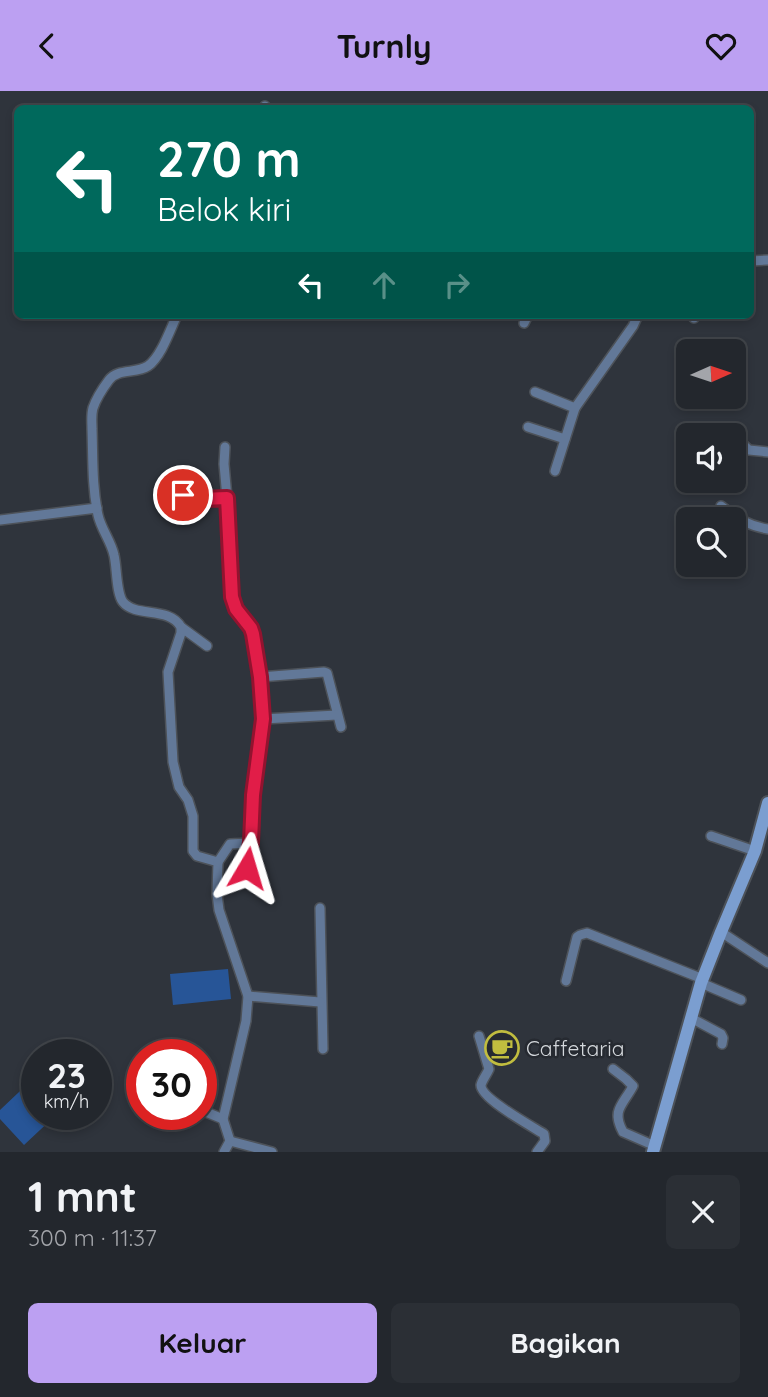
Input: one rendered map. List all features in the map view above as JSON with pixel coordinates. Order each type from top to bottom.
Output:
[{"type":"street","points":[[175,319],[151,364],[141,370],[123,372],[111,377],[93,408],[92,460],[98,517],[114,553],[123,602],[132,608],[175,620],[207,646]]},
{"type":"street","points":[[555,471],[575,408],[636,319]]},
{"type":"street","points":[[535,392],[575,408]]},
{"type":"street","points":[[528,427],[565,439]]},
{"type":"street","points":[[225,447],[232,597],[236,609],[253,634],[263,719],[247,868]]},
{"type":"street","points":[[746,447],[768,452]]},
{"type":"street","points":[[183,495],[201,499],[227,498]]},
{"type":"street","points":[[721,506],[752,526],[768,529]]},
{"type":"street","points":[[0,520],[97,508]]},
{"type":"street","points":[[181,627],[168,672],[173,762],[180,787],[193,816],[193,851],[197,856],[218,862]]},
{"type":"street","points":[[260,677],[325,672],[341,727]]},
{"type":"street","points":[[263,719],[337,715]]},
{"type":"street","points":[[613,1069],[633,1085],[618,1112],[617,1120],[622,1132],[654,1149],[702,981],[755,851],[768,803]]},
{"type":"street","points":[[711,836],[755,851]]},
{"type":"street","points":[[224,1152],[230,1141],[223,1119],[246,1021],[248,996],[219,910],[218,862],[230,844],[251,842]]},
{"type":"street","points":[[320,908],[323,1049]]},
{"type":"street","points":[[721,932],[768,963]]},
{"type":"street","points":[[566,981],[577,937],[587,933],[741,1000]]},
{"type":"street","points":[[248,996],[320,1002]]},
{"type":"street","points":[[691,1018],[721,1034],[722,1044]]},
{"type":"street","points":[[479,1036],[489,1069],[481,1084],[482,1090],[494,1102],[544,1134],[545,1141],[537,1152]]},
{"type":"street","points":[[217,1116],[223,1119]]},
{"type":"street","points":[[230,1141],[272,1152]]},
{"type":"shaded area","points":[[228,969],[231,999],[173,1005],[170,974]]},
{"type":"shaded area","points":[[21,1090],[21,1130],[40,1130],[24,1145],[0,1119],[0,1110]]},
{"type":"place","name":"Caffetaria","points":[[502,1048]]},
{"type":"route","points":[[183,495],[201,499],[227,498],[232,597],[236,609],[251,628],[254,639],[263,719],[247,868]]}]
